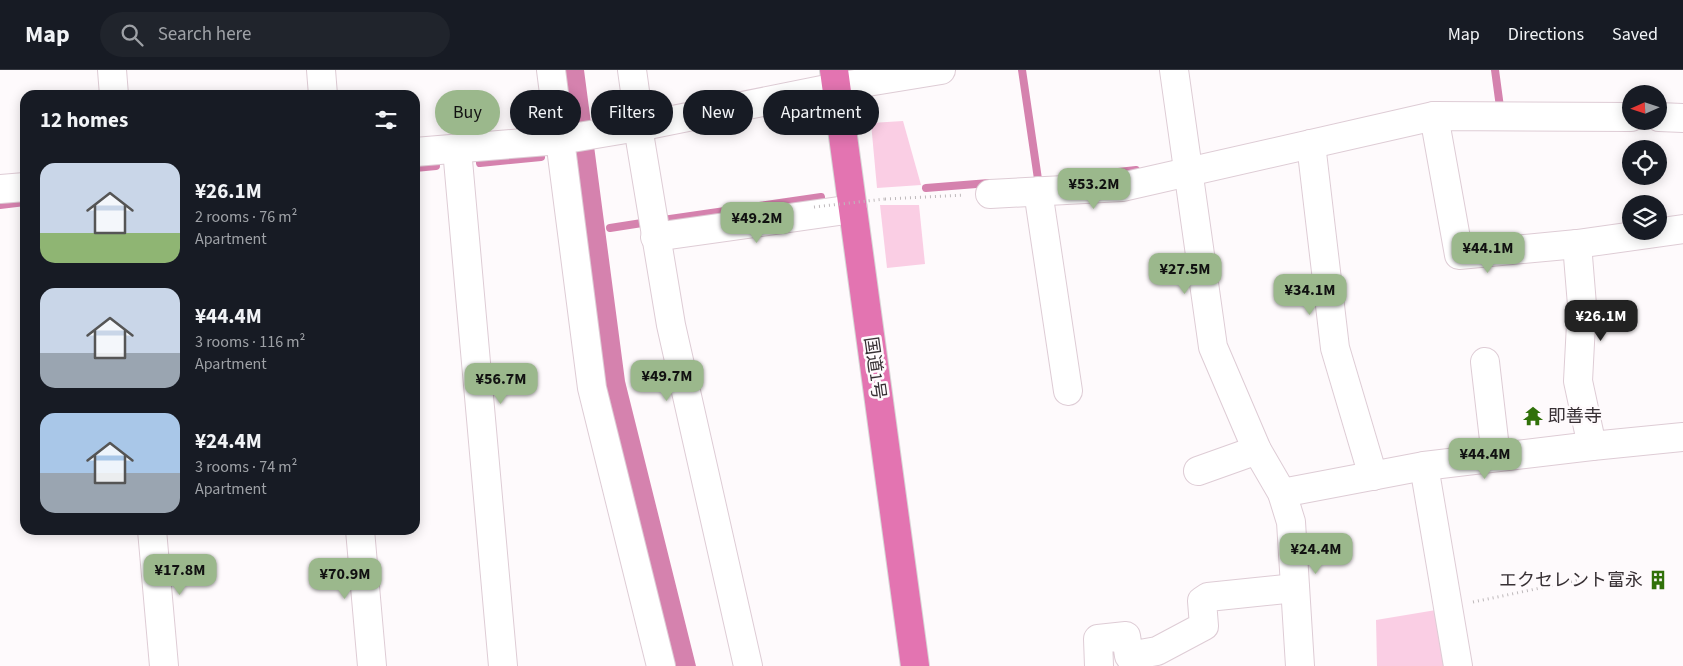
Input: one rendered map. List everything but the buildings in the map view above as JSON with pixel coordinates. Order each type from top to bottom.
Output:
[{"type":"highway","name":"国道1号","points":[[836,79],[915,666]]},
{"type":"street","points":[[112,70],[114,90]]},
{"type":"street","points":[[321,70],[323,90]]},
{"type":"street","points":[[551,70],[565,139],[592,388],[661,666]]},
{"type":"street","points":[[632,70],[634,90]]},
{"type":"street","points":[[673,119],[836,79],[941,70]]},
{"type":"street","points":[[1174,70],[1190,171],[1213,347],[1257,450],[1282,493],[1291,522],[1300,666]]},
{"type":"street","points":[[990,194],[1122,187],[1434,116],[1622,117]]},
{"type":"street","points":[[1434,116],[1459,255],[1577,244],[1683,229]]},
{"type":"street","points":[[1668,118],[1683,118]]},
{"type":"street","points":[[420,152],[591,135]]},
{"type":"street","points":[[640,135],[655,237],[671,325],[748,666]]},
{"type":"street","points":[[1311,144],[1335,348],[1372,476]]},
{"type":"street","points":[[457,149],[503,666]]},
{"type":"street","points":[[0,189],[20,187]]},
{"type":"street","points":[[1038,191],[1068,391]]},
{"type":"street","points":[[655,237],[853,209]]},
{"type":"street","points":[[1577,244],[1582,306],[1578,381],[1592,446]]},
{"type":"street","points":[[1486,362],[1496,457]]},
{"type":"street","points":[[1282,493],[1424,466],[1683,437]]},
{"type":"street","points":[[1198,471],[1257,450]]},
{"type":"street","points":[[1424,466],[1458,666]]},
{"type":"street","points":[[152,535],[164,666]]},
{"type":"street","points":[[360,535],[372,666]]},
{"type":"street","points":[[1099,666],[1098,639],[1126,636],[1129,656],[1157,651],[1204,626],[1202,601],[1208,597],[1295,588]]},
{"type":"path","points":[[814,208],[885,199],[990,194]]},
{"type":"path","points":[[1448,607],[1584,579]]},
{"type":"shaded area","points":[[564,70],[584,70],[591,135],[593,135],[625,381],[696,666],[675,666],[604,385],[574,135],[581,135],[581,90],[567,90]]},
{"type":"shaded area","points":[[903,121],[921,185],[877,188],[872,135],[879,135],[879,122]]},
{"type":"shaded area","points":[[880,205],[919,205],[925,264],[887,268]]},
{"type":"shaded area","points":[[1442,609],[1452,666],[1377,666],[1376,620]]},
{"type":"waterway","points":[[1022,70],[1038,179]]},
{"type":"waterway","points":[[1495,70],[1500,107]]},
{"type":"waterway","points":[[480,163],[541,157]]},
{"type":"waterway","points":[[420,168],[436,166]]},
{"type":"waterway","points":[[1083,176],[1136,170]]},
{"type":"waterway","points":[[926,188],[989,183]]},
{"type":"waterway","points":[[663,220],[821,197]]},
{"type":"waterway","points":[[0,205],[20,203]]},
{"type":"waterway","points":[[610,228],[642,223]]},
{"type":"place","name":"即善寺","points":[[1533,416]]},
{"type":"place","name":"エクセレント富永","points":[[1658,580]]}]
